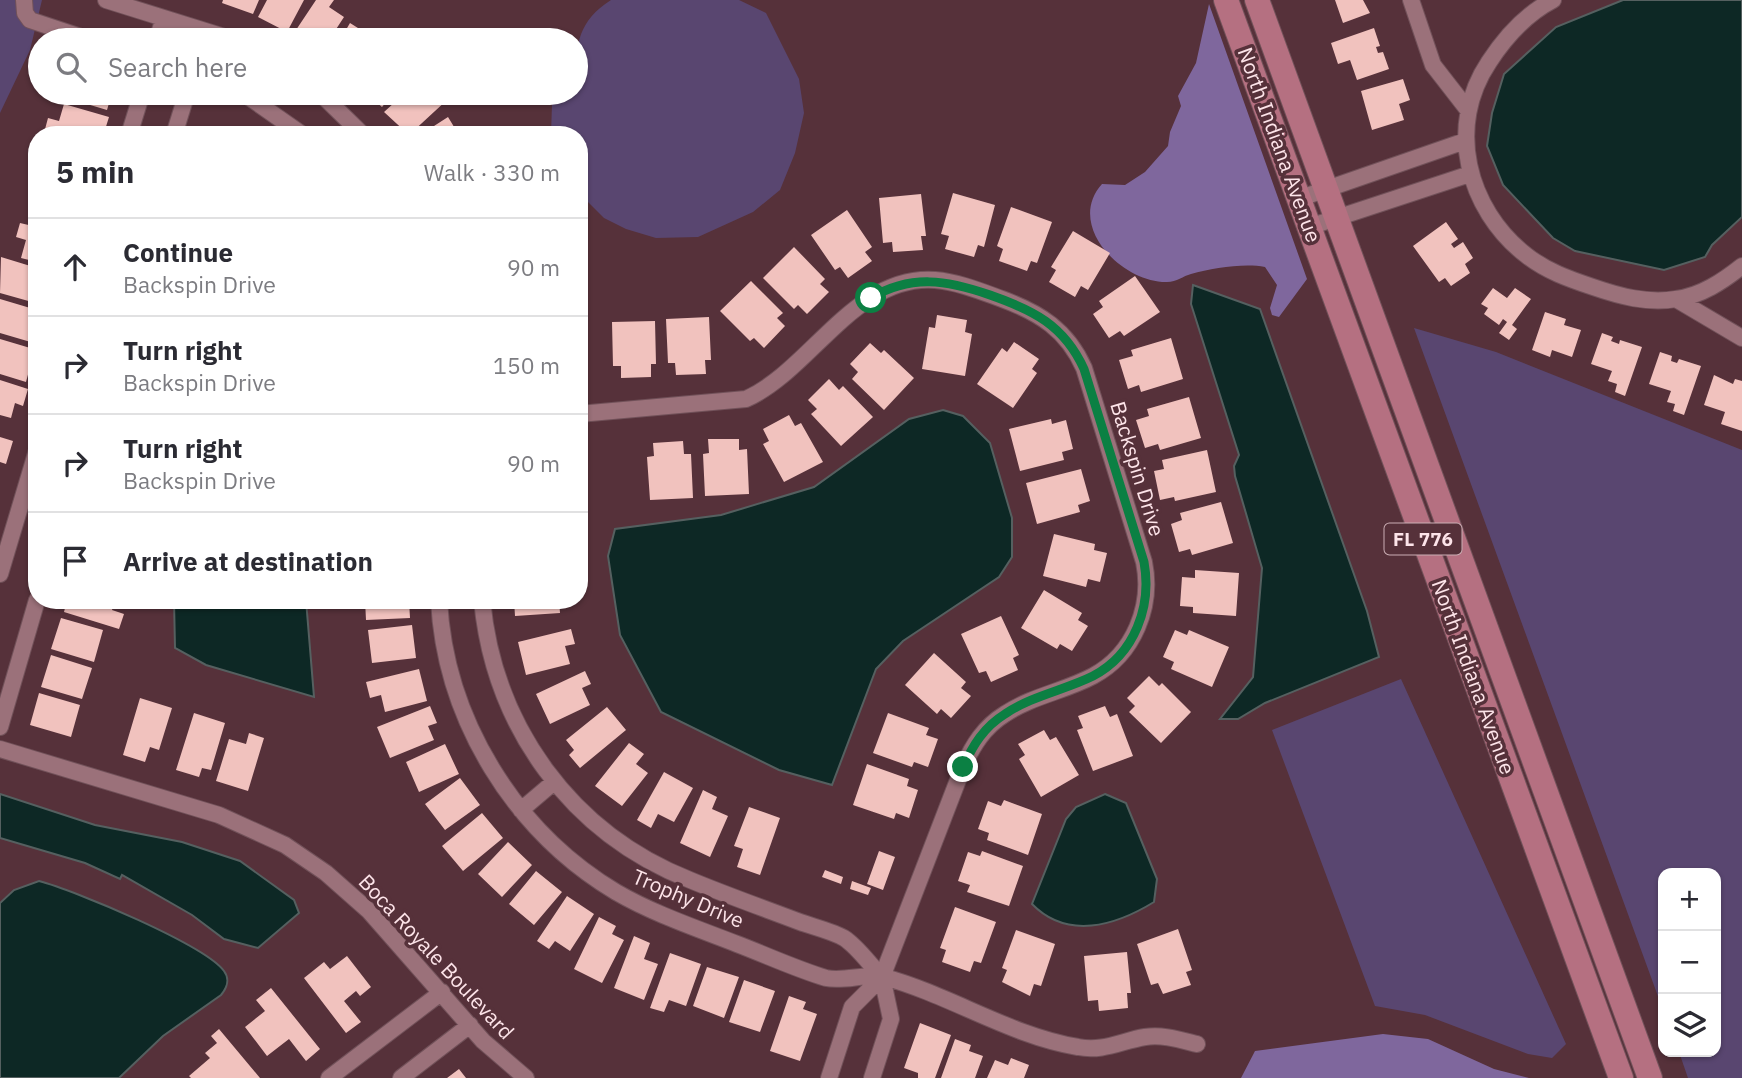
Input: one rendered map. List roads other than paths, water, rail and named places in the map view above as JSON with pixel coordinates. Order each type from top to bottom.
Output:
[{"type":"main road","name":"North Indiana Avenue","points":[[1226,0],[1621,1078]]},
{"type":"main road","name":"North Indiana Avenue","points":[[1257,0],[1650,1078]]},
{"type":"street","points":[[24,0],[24,13],[30,20],[54,28]]},
{"type":"street","points":[[106,0],[188,28]]},
{"type":"street","points":[[1411,0],[1433,65],[1468,110]]},
{"type":"street","points":[[1553,0],[1525,19],[1497,49],[1475,87],[1468,110],[1465,141],[1470,174],[1480,198],[1499,227],[1512,243],[1543,267],[1614,295],[1676,299],[1710,288],[1742,266]]},
{"type":"street","points":[[161,28],[164,18]]},
{"type":"street","points":[[133,126],[139,105]]},
{"type":"street","points":[[177,126],[183,105]]},
{"type":"street","points":[[260,105],[290,126]]},
{"type":"street","points":[[332,105],[354,126]]},
{"type":"street","points":[[1298,198],[1465,141]]},
{"type":"street","points":[[1309,227],[1470,174]]},
{"type":"street","name":"Backspin Drive","points":[[588,413],[746,399],[770,386],[871,298],[893,287],[921,280],[962,285],[1035,312],[1058,328],[1078,356],[1144,562],[1147,589],[1143,613],[1122,652],[1103,670],[1007,712],[976,741],[963,767],[882,976],[852,1007],[828,1078]]},
{"type":"street","points":[[1676,299],[1742,338]]},
{"type":"street","points":[[0,574],[28,480]]},
{"type":"street","points":[[0,727],[34,609]]},
{"type":"street","name":"Trophy Drive","points":[[440,609],[444,646],[460,703],[485,758],[521,810],[582,869],[654,912],[829,978],[882,976],[1078,1048],[1105,1048],[1155,1036],[1197,1044]]},
{"type":"street","name":"Trophy Drive","points":[[483,609],[490,653],[503,695],[522,737],[554,782],[585,815],[624,847],[689,880],[845,939],[882,976]]},
{"type":"street","name":"Boca Royale Boulevard","points":[[0,749],[210,812],[266,835],[305,858],[348,891],[491,1048],[526,1078]]},
{"type":"street","points":[[521,810],[554,782]]},
{"type":"street","points":[[872,1078],[891,1019],[882,976]]},
{"type":"street","points":[[329,1078],[442,992]]},
{"type":"street","points":[[401,1078],[470,1025]]},
{"type":"water","points":[[1623,0],[1742,0],[1742,217],[1712,245],[1705,257],[1664,270],[1575,251],[1553,238],[1503,185],[1487,146],[1492,113],[1504,74],[1556,27]]},
{"type":"water","points":[[1193,285],[1260,309],[1367,611],[1379,657],[1265,703],[1238,719],[1220,719],[1253,677],[1262,568],[1235,476],[1234,466],[1239,455],[1191,304]]},
{"type":"water","points":[[943,410],[963,416],[990,443],[1012,518],[1012,557],[999,577],[903,641],[876,669],[832,785],[779,770],[661,712],[620,635],[608,556],[615,529],[721,515],[814,487],[909,419]]},
{"type":"water","points":[[174,609],[307,609],[314,697],[206,665],[175,648]]},
{"type":"water","points":[[0,794],[95,825],[182,842],[240,861],[294,900],[299,913],[258,948],[224,939],[192,915],[122,875],[120,879],[85,863],[0,838]]},
{"type":"water","points":[[1105,794],[1126,803],[1157,879],[1154,902],[1107,923],[1076,926],[1060,922],[1032,904],[1066,819],[1076,807]]},
{"type":"water","points":[[39,881],[108,907],[192,947],[224,971],[227,980],[225,989],[221,995],[163,1036],[119,1078],[0,1078],[0,903],[14,890]]}]
